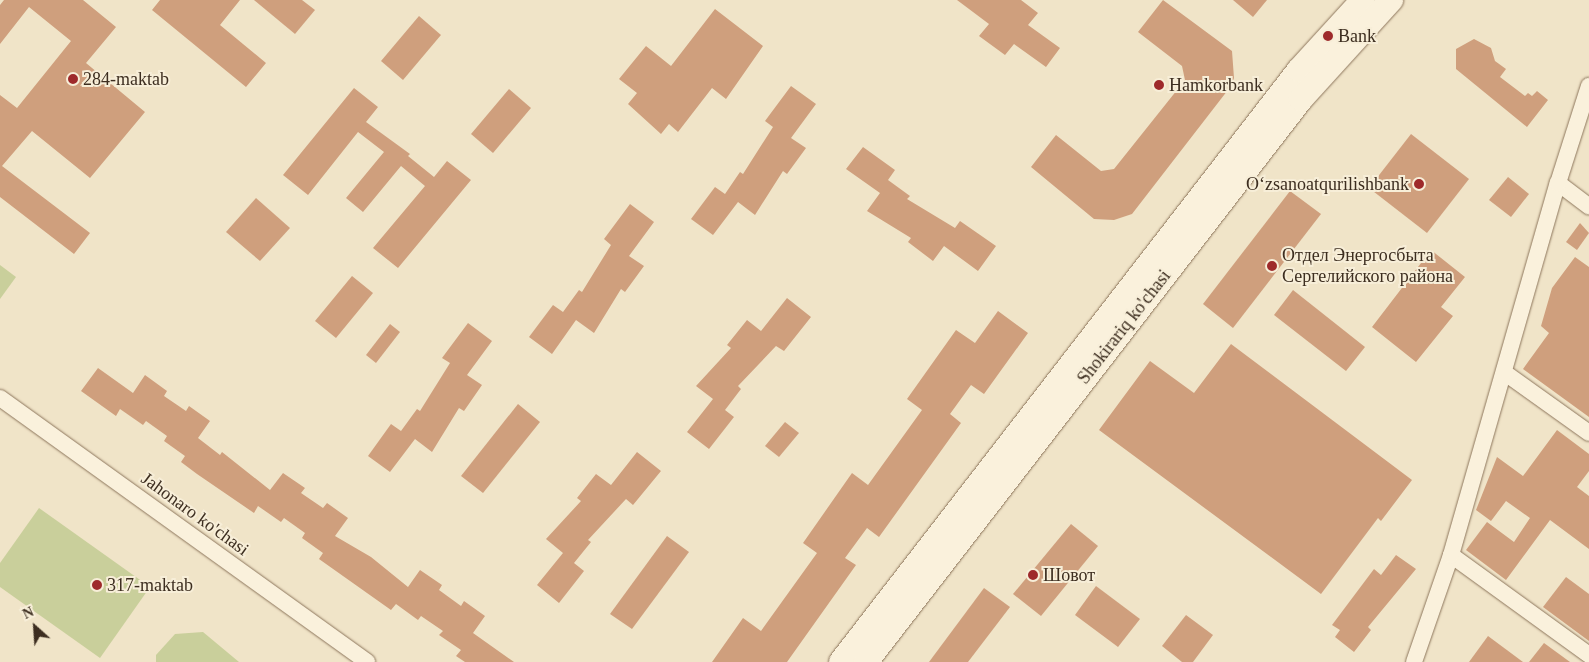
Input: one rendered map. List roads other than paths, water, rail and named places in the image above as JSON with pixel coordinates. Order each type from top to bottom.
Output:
[{"type":"main road","name":"Shokirariq ko'chasi","points":[[841,662],[1299,70],[1363,0]]},
{"type":"main road","name":"Shokirariq ko'chasi","points":[[866,662],[1301,99],[1391,0]]},
{"type":"street","points":[[1414,662],[1451,555],[1558,183],[1589,86]]},
{"type":"street","points":[[1558,183],[1589,206]]},
{"type":"street","points":[[1505,372],[1589,433]]},
{"type":"street","name":"Jahonaro ko'chasi","points":[[0,398],[367,662]]},
{"type":"street","points":[[1451,555],[1589,655]]},
{"type":"place","name":"Bank","points":[[1328,36]]},
{"type":"place","name":"284-maktab","points":[[73,79]]},
{"type":"place","name":"Hamkorbank","points":[[1159,85]]},
{"type":"place","name":"Oʻzsanoatqurilishbank","points":[[1419,184]]},
{"type":"place","name":"Отдел Энергосбыта Сергелийского района","points":[[1272,266]]},
{"type":"place","name":"Шовот","points":[[1033,575]]},
{"type":"place","name":"317-maktab","points":[[97,585]]}]
